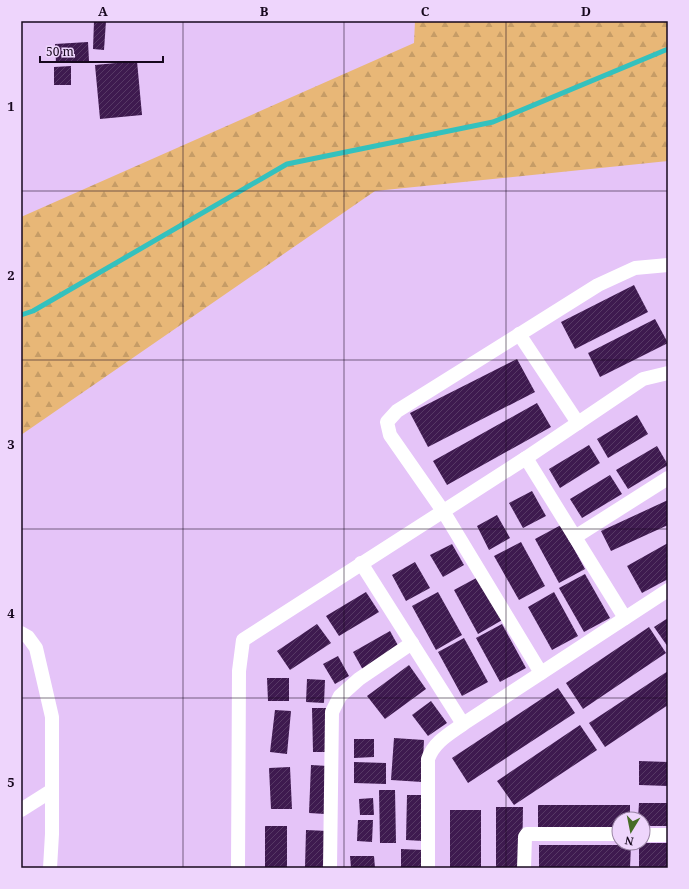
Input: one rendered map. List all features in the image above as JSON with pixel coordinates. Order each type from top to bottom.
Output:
[{"type":"street","points":[[541,673],[443,511],[390,435],[387,422],[397,411],[598,285],[634,268],[668,265]]},
{"type":"street","points":[[519,334],[578,423]]},
{"type":"street","points":[[238,868],[239,672],[243,640],[526,458],[643,379],[668,373]]},
{"type":"street","points":[[526,458],[625,618]]},
{"type":"street","points":[[575,537],[668,478]]},
{"type":"street","points":[[361,563],[463,724]]},
{"type":"street","points":[[428,868],[428,759],[431,750],[436,743],[668,590]]},
{"type":"street","points":[[21,633],[28,637],[36,648],[52,717],[50,868]]},
{"type":"street","points":[[330,868],[332,712],[340,696],[359,679],[412,643]]},
{"type":"street","points":[[21,810],[51,792]]},
{"type":"street","points":[[524,868],[525,837],[528,834],[611,834]]},
{"type":"street","points":[[651,834],[668,835]]},
{"type":"green space","points":[[415,21],[668,21],[668,161],[375,191],[21,435],[21,217],[414,43]]},
{"type":"building","points":[[94,21],[106,21],[104,50],[93,49]]},
{"type":"building","points":[[88,42],[89,61],[56,63],[55,44]]},
{"type":"building","points":[[137,61],[142,115],[100,119],[95,65]]},
{"type":"building","points":[[71,66],[71,85],[54,85],[54,67]]},
{"type":"building","points":[[634,285],[648,312],[575,349],[561,322]]},
{"type":"building","points":[[655,319],[668,343],[600,377],[588,353]]},
{"type":"building","points":[[517,359],[535,392],[428,447],[410,413]]},
{"type":"building","points":[[537,403],[551,427],[447,485],[433,461]]},
{"type":"building","points":[[637,415],[648,434],[608,458],[597,439]]},
{"type":"building","points":[[589,445],[600,463],[560,488],[549,469]]},
{"type":"building","points":[[657,446],[668,465],[628,489],[616,470]]},
{"type":"building","points":[[610,475],[622,494],[582,518],[570,499]]},
{"type":"building","points":[[532,491],[546,516],[523,528],[509,503]]},
{"type":"building","points":[[668,500],[668,525],[611,551],[601,531]]},
{"type":"building","points":[[497,515],[510,538],[489,550],[477,526]]},
{"type":"building","points":[[561,525],[585,569],[559,583],[535,539]]},
{"type":"building","points":[[521,542],[545,586],[519,600],[494,556]]},
{"type":"building","points":[[668,543],[668,579],[642,593],[627,566]]},
{"type":"building","points":[[452,544],[464,565],[443,577],[430,555]]},
{"type":"building","points":[[415,562],[430,588],[406,601],[392,575]]},
{"type":"building","points":[[585,574],[610,618],[584,632],[559,588]]},
{"type":"building","points":[[480,576],[504,619],[478,634],[454,590]]},
{"type":"building","points":[[366,592],[379,612],[339,636],[326,616]]},
{"type":"building","points":[[438,592],[462,635],[436,650],[412,606]]},
{"type":"building","points":[[554,592],[578,636],[552,650],[528,607]]},
{"type":"building","points":[[668,618],[668,647],[654,627]]},
{"type":"building","points":[[317,624],[331,643],[290,670],[277,651]]},
{"type":"building","points":[[502,624],[526,668],[500,682],[476,638]]},
{"type":"building","points":[[649,627],[666,653],[583,709],[566,683]]},
{"type":"building","points":[[390,631],[400,649],[363,670],[353,652]]},
{"type":"building","points":[[464,638],[488,682],[462,696],[438,652]]},
{"type":"building","points":[[338,656],[349,676],[335,684],[323,664]]},
{"type":"building","points":[[409,665],[426,689],[385,719],[367,696]]},
{"type":"building","points":[[668,671],[668,705],[605,747],[589,723]]},
{"type":"building","points":[[267,678],[289,678],[289,701],[268,701]]},
{"type":"building","points":[[307,679],[325,680],[324,703],[306,702]]},
{"type":"building","points":[[558,688],[575,713],[468,783],[452,758]]},
{"type":"building","points":[[431,701],[447,723],[428,736],[412,715]]},
{"type":"building","points":[[312,708],[326,708],[326,752],[313,752]]},
{"type":"building","points":[[275,710],[291,711],[287,754],[270,752]]},
{"type":"building","points":[[580,725],[597,750],[514,805],[497,781]]},
{"type":"building","points":[[394,738],[424,740],[422,782],[391,780]]},
{"type":"building","points":[[354,739],[374,739],[374,757],[354,758]]},
{"type":"building","points":[[639,761],[668,762],[668,786],[639,785]]},
{"type":"building","points":[[354,762],[386,763],[386,784],[354,783]]},
{"type":"building","points":[[311,765],[328,766],[325,814],[309,813]]},
{"type":"building","points":[[290,767],[292,809],[271,809],[269,768]]},
{"type":"building","points":[[379,790],[395,790],[396,843],[380,843]]},
{"type":"building","points":[[407,795],[424,795],[423,841],[406,840]]},
{"type":"building","points":[[373,798],[374,815],[360,815],[359,799]]},
{"type":"building","points":[[639,803],[668,803],[668,826],[651,826],[651,811],[638,811]]},
{"type":"building","points":[[538,805],[630,805],[630,811],[611,811],[611,828],[538,828]]},
{"type":"building","points":[[496,807],[523,807],[522,868],[496,868]]},
{"type":"building","points":[[450,810],[481,810],[481,868],[450,868]]},
{"type":"building","points":[[358,820],[373,820],[372,842],[357,841]]},
{"type":"building","points":[[265,826],[287,826],[287,868],[265,868]]},
{"type":"building","points":[[306,830],[328,831],[326,868],[305,867]]},
{"type":"building","points":[[651,843],[668,843],[668,868],[639,868],[639,851],[651,851]]},
{"type":"building","points":[[539,845],[611,845],[611,851],[631,851],[630,868],[539,868]]},
{"type":"building","points":[[401,849],[423,850],[422,868],[401,868]]},
{"type":"building","points":[[350,856],[374,856],[375,868],[351,868]]},
{"type":"waterway","points":[[21,315],[33,311],[287,164],[493,122],[668,49]]}]
